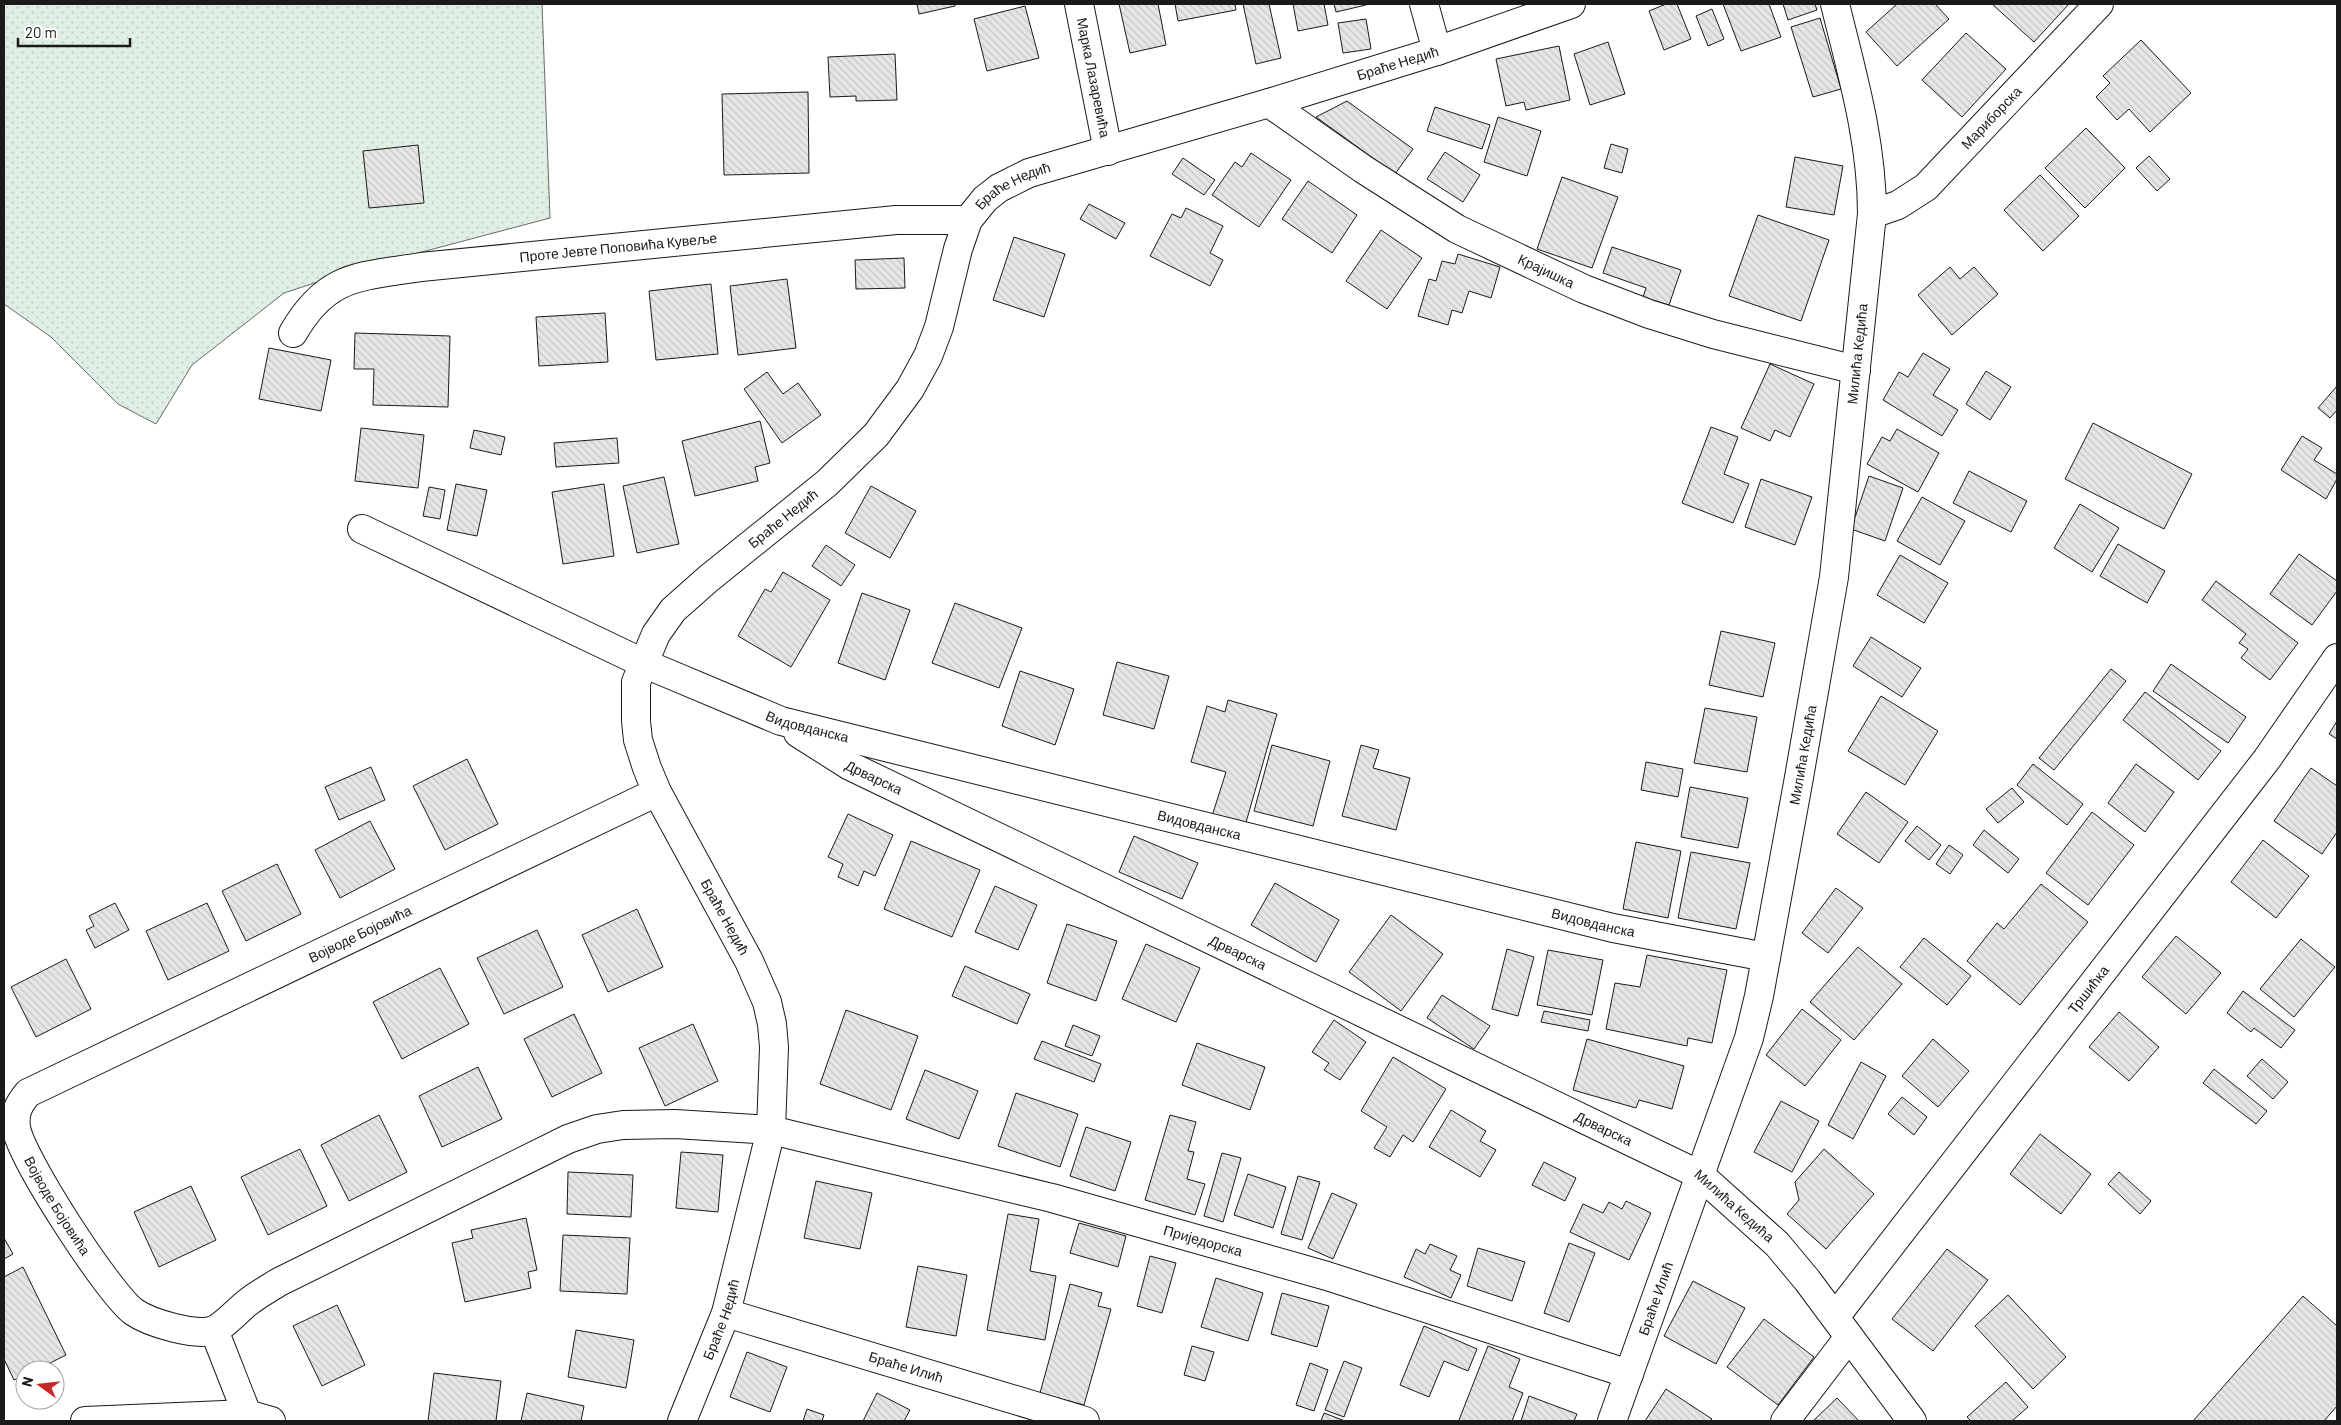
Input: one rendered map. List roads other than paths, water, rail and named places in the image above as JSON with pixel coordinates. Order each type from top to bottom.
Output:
[{"type":"street","name":"Марка Лазаревића","points":[[1079,4],[1108,151]]},
{"type":"street","points":[[1424,4],[1437,51]]},
{"type":"street","name":"Браће Недић","points":[[682,1421],[726,1313],[771,1130],[774,1047],[772,1024],[767,1002],[749,961],[657,792],[638,740],[636,682],[656,634],[673,610],[708,578],[827,483],[876,435],[910,388],[928,356],[939,327],[958,249],[968,220],[984,199],[992,193],[1029,173],[1108,151],[1437,51],[1571,4]]},
{"type":"street","name":"Милића Кедића","points":[[1835,4],[1868,144],[1872,180],[1872,214],[1834,577],[1766,957],[1749,1038],[1700,1175],[1776,1244],[1842,1327],[1912,1421]]},
{"type":"street","name":"Мариборска","points":[[1872,214],[1898,206],[1926,187],[2099,4]]},
{"type":"street","name":"Крајишка","points":[[1268,103],[1362,169],[1457,229],[1584,289],[1649,314],[1713,334],[1856,370]]},
{"type":"street","name":"Проте Јевте Поповића Кувеље","points":[[292,333],[303,314],[319,296],[348,279],[421,267],[896,220],[968,220]]},
{"type":"street","points":[[362,529],[643,663]]},
{"type":"street","name":"Тршићка","points":[[1785,1421],[1842,1327],[2267,759],[2337,658]]},
{"type":"street","name":"Видовданска","points":[[643,663],[781,721],[1603,926],[1766,957]]},
{"type":"street","name":"Дрварска","points":[[781,721],[850,766],[1700,1175]]},
{"type":"street","name":"Војводе Бојовића","points":[[214,1330],[186,1330],[160,1325],[134,1312],[91,1261],[24,1153],[16,1127],[17,1107],[28,1093],[657,792]]},
{"type":"street","points":[[85,1421],[259,1418],[214,1330],[248,1302],[279,1282],[568,1139],[597,1129],[623,1125],[675,1124],[771,1130]]},
{"type":"street","name":"Приједорска","points":[[771,1130],[1052,1198],[1318,1273],[1629,1374]]},
{"type":"street","name":"Браће Илић","points":[[1612,1421],[1700,1175]]},
{"type":"street","name":"Браће Илић","points":[[726,1313],[1085,1421]]}]
